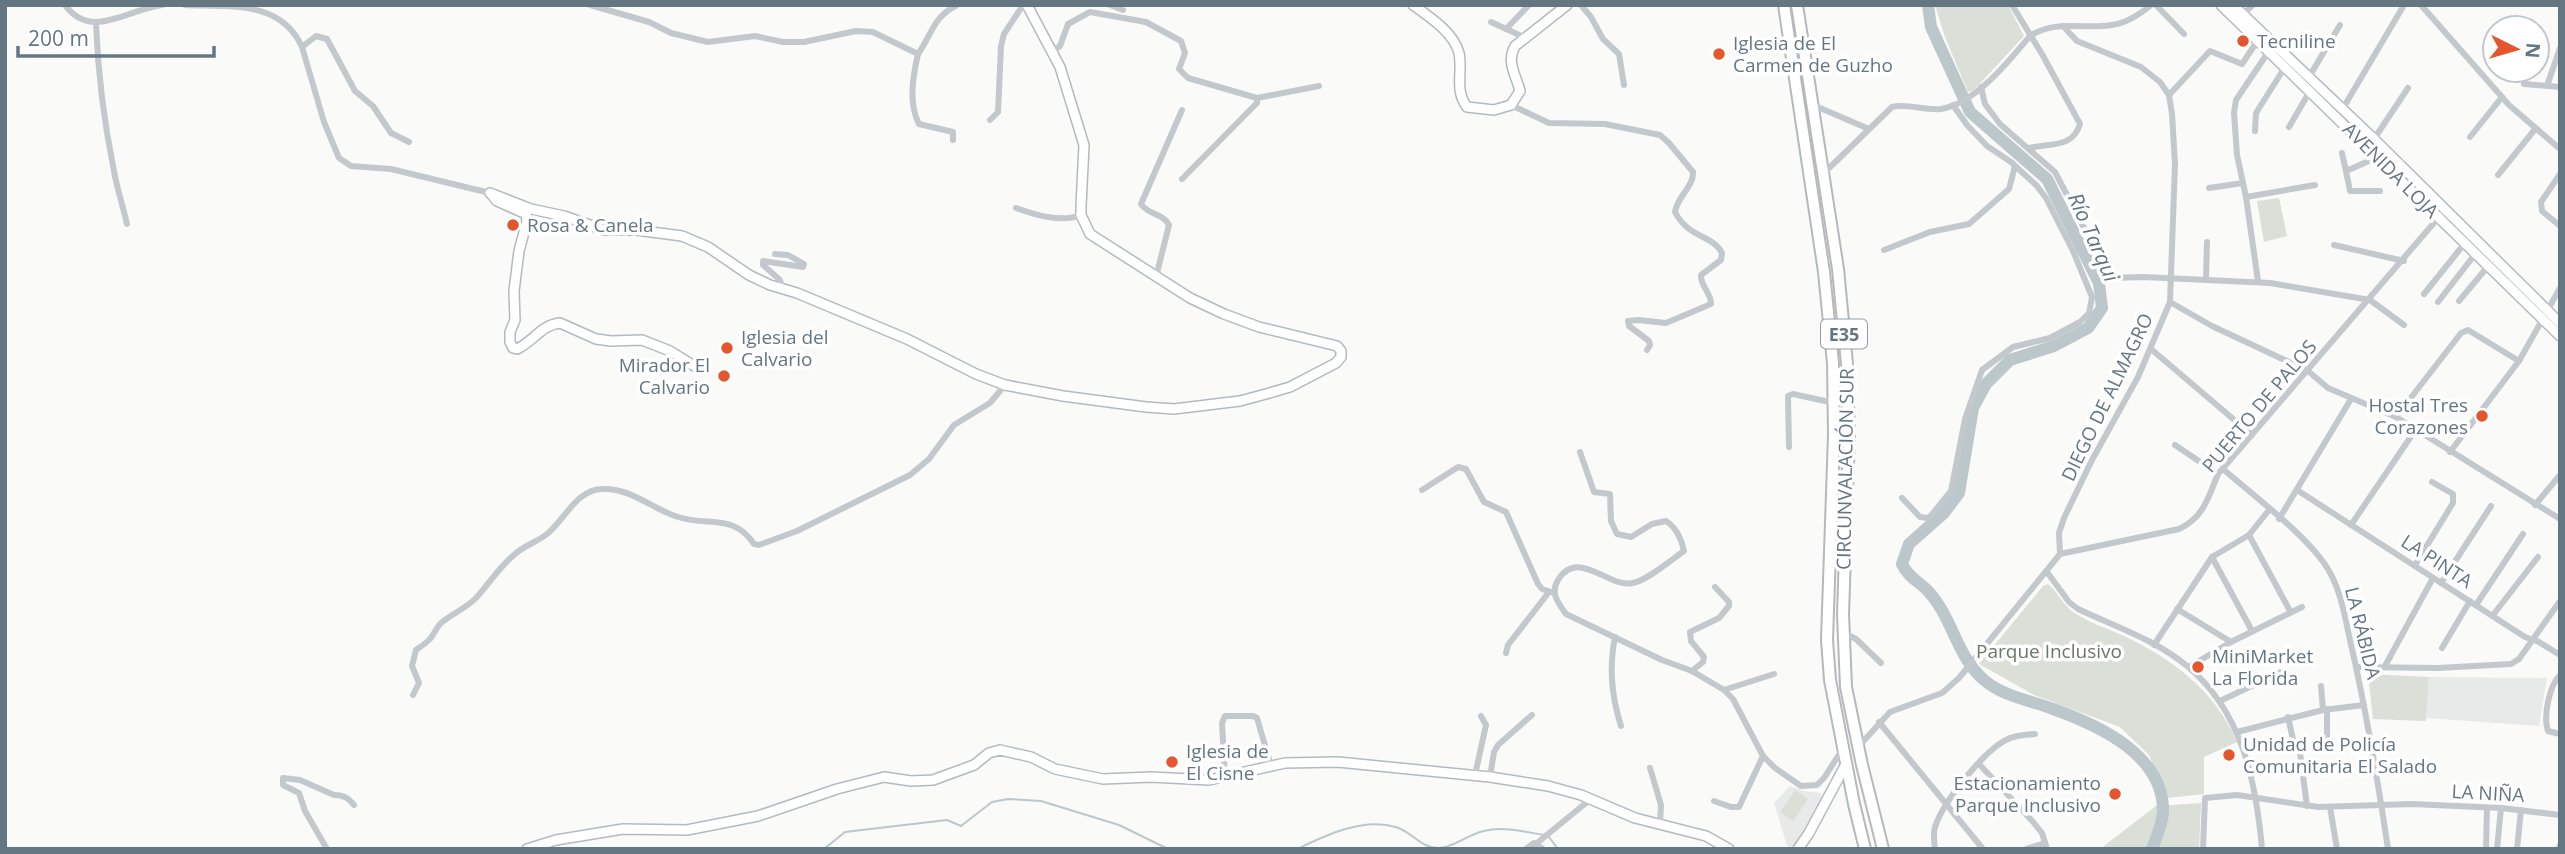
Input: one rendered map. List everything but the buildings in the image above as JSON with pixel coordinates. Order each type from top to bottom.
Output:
[{"type":"highway","name":"CIRCUNVALACIÓN SUR","points":[[1784,5],[1824,272],[1833,363],[1828,639],[1830,680],[1853,804],[1865,849]]},
{"type":"highway","name":"CIRCUNVALACIÓN SUR","points":[[1797,5],[1838,269],[1847,364],[1849,435],[1843,553],[1846,687],[1883,849]]},
{"type":"street","points":[[65,5],[82,21],[96,24],[147,7],[162,5]]},
{"type":"street","points":[[185,5],[249,8],[271,13],[285,22],[296,34],[302,47],[324,122],[339,158],[351,166],[391,169],[490,193],[531,209],[564,216],[604,230],[636,230],[682,236],[708,247],[749,275],[770,285],[782,287],[907,339],[1004,385],[1174,409],[1240,401],[1290,387],[1324,370],[1341,357],[1337,346],[1259,327],[1224,314],[1156,277],[1090,234],[1081,215],[1084,145],[1060,67],[1025,5],[1004,34],[998,112],[990,120]]},
{"type":"street","points":[[590,5],[649,22],[671,33],[709,42],[755,36],[783,42],[804,42],[856,30],[873,32],[918,54]]},
{"type":"street","points":[[953,140],[953,132],[919,124],[914,114],[912,90],[918,54],[934,22],[943,12],[957,5]]},
{"type":"street","points":[[1110,5],[1122,10]]},
{"type":"street","points":[[1413,5],[1455,43],[1460,60],[1461,99],[1467,107],[1477,110],[1494,110],[1511,105],[1520,91],[1511,63],[1515,46],[1567,5]]},
{"type":"street","points":[[1506,29],[1529,5]]},
{"type":"street","points":[[1581,5],[1603,39],[1619,54],[1624,85]]},
{"type":"street","points":[[2012,5],[2080,124],[2077,135],[2070,142],[2029,148]]},
{"type":"street","points":[[1824,173],[1892,107],[1900,105],[1936,109],[1957,103],[1981,88],[2030,36],[2044,29],[2120,23],[2153,5],[2184,34]]},
{"type":"street","name":"AVENIDA LOJA","points":[[2221,5],[2544,313],[2560,336]]},
{"type":"street","name":"AVENIDA LOJA","points":[[2233,5],[2374,139],[2465,243],[2544,313],[2560,323]]},
{"type":"street","points":[[2243,14],[2253,5]]},
{"type":"street","points":[[2342,110],[2404,5]]},
{"type":"street","points":[[2421,5],[2502,97],[2560,149]]},
{"type":"street","points":[[1052,52],[1060,46],[1068,24],[1084,14],[1097,12],[1116,18],[1139,20],[1181,41],[1185,52],[1179,69],[1188,78],[1256,98],[1319,86]]},
{"type":"street","points":[[1491,22],[1526,38]]},
{"type":"street","points":[[96,24],[98,76],[104,118],[114,175],[127,224]]},
{"type":"street","points":[[2309,77],[2340,25]]},
{"type":"street","points":[[2063,26],[2077,41],[2141,67],[2160,82],[2169,94],[2210,51],[2242,64],[2258,40]]},
{"type":"street","points":[[302,47],[316,36],[327,39],[355,91],[373,106],[391,133],[409,142]]},
{"type":"street","points":[[2547,86],[2560,48]]},
{"type":"street","points":[[2258,282],[2237,155],[2234,113],[2242,90],[2269,51]]},
{"type":"street","points":[[2255,131],[2256,113],[2285,67]]},
{"type":"street","points":[[2524,84],[2560,87]]},
{"type":"street","points":[[1981,88],[1985,104],[2000,124],[2055,172],[2110,278],[2258,282],[2370,300],[2404,325]]},
{"type":"street","points":[[2374,139],[2408,88]]},
{"type":"street","points":[[2289,127],[2310,90]]},
{"type":"street","name":"DIEGO DE ALMAGRO","points":[[2060,554],[2059,533],[2064,518],[2151,349],[2170,302],[2175,164],[2169,94]]},
{"type":"street","points":[[2470,137],[2502,97]]},
{"type":"street","points":[[1182,179],[1257,103],[1256,98]]},
{"type":"street","points":[[1902,498],[1920,517],[1929,518],[1951,491],[1959,445],[1974,388],[1982,370],[2013,346],[2050,338],[2066,331],[2089,313],[2092,297],[2046,198],[2037,186],[1987,146],[1967,125],[1957,103]]},
{"type":"street","points":[[1511,105],[1549,123],[1605,124],[1660,135],[1693,172],[1694,177],[1676,205],[1675,212],[1686,228],[1717,245],[1722,253],[1721,260],[1701,275],[1711,304],[1666,323],[1628,321],[1629,326],[1649,341],[1647,350]]},
{"type":"street","points":[[1813,105],[1869,129]]},
{"type":"street","points":[[1156,277],[1169,225],[1165,218],[1143,208],[1141,204],[1182,110]]},
{"type":"street","points":[[2498,175],[2536,128]]},
{"type":"street","points":[[2342,153],[2350,191],[2379,191]]},
{"type":"street","points":[[2346,172],[2378,157]]},
{"type":"street","points":[[1884,250],[1930,232],[1969,224],[2009,189],[2015,166]]},
{"type":"street","points":[[2560,174],[2541,202],[2542,211],[2560,226]]},
{"type":"street","points":[[2209,188],[2243,183]]},
{"type":"street","points":[[2246,197],[2315,185]]},
{"type":"street","points":[[490,193],[497,201],[526,214],[514,291],[515,320],[510,332],[513,348],[523,346],[544,328],[560,323],[596,339],[642,340],[670,351],[699,369]]},
{"type":"street","points":[[1016,208],[1042,216],[1069,218],[1081,215]]},
{"type":"street","name":"PUERTO DE PALOS","points":[[2060,554],[2179,529],[2190,524],[2200,515],[2207,503],[2220,472],[2442,214]]},
{"type":"street","points":[[2207,242],[2207,279]]},
{"type":"street","points":[[2424,294],[2465,243]]},
{"type":"street","points":[[2334,245],[2404,261]]},
{"type":"street","points":[[2438,302],[2476,253]]},
{"type":"street","points":[[775,254],[788,255],[804,264],[803,267],[763,261],[763,265],[780,280],[782,287]]},
{"type":"street","points":[[2459,301],[2488,265]]},
{"type":"street","points":[[2450,452],[2519,361],[2560,288]]},
{"type":"street","points":[[2170,302],[2212,326],[2308,371],[2328,388],[2396,417],[2560,519]]},
{"type":"street","points":[[2396,417],[2461,333],[2468,330],[2474,332],[2519,361]]},
{"type":"street","points":[[2151,349],[2252,435]]},
{"type":"street","points":[[413,695],[418,683],[412,666],[416,650],[428,642],[439,625],[477,597],[494,573],[508,560],[529,543],[545,536],[566,510],[587,494],[599,489],[612,489],[631,494],[678,517],[738,526],[754,544],[759,545],[797,531],[910,475],[929,459],[954,425],[990,403],[1004,385]]},
{"type":"street","points":[[1789,447],[1788,396],[1793,394],[1834,403]]},
{"type":"street","points":[[2279,519],[2351,399]]},
{"type":"street","points":[[2351,525],[2416,429]]},
{"type":"street","name":"LA RÁBIDA","points":[[2175,446],[2220,472],[2269,510],[2323,561],[2333,578],[2341,600],[2364,705],[2388,849]]},
{"type":"street","points":[[1506,653],[1508,645],[1565,572],[1574,568],[1587,568],[1619,583],[1635,583],[1684,551],[1680,538],[1671,524],[1666,522],[1653,524],[1631,537],[1617,534],[1611,521],[1610,494],[1594,492],[1580,452]]},
{"type":"street","points":[[1422,490],[1458,467],[1466,469],[1484,502],[1506,512],[1538,584],[1551,593],[1566,614],[1692,671],[1724,690],[1734,699],[1763,756],[1789,779],[1801,786],[1817,785],[1843,748]]},
{"type":"street","points":[[2535,505],[2560,475]]},
{"type":"street","points":[[2415,565],[2454,503],[2450,490],[2432,482]]},
{"type":"street","name":"LA PINTA","points":[[2297,491],[2531,640],[2560,655]]},
{"type":"street","points":[[2441,583],[2491,506]]},
{"type":"street","points":[[2154,645],[2212,557],[2249,535],[2269,510]]},
{"type":"street","points":[[2442,648],[2523,534]]},
{"type":"street","points":[[2249,535],[2290,611]]},
{"type":"street","points":[[1858,747],[1890,712],[1942,693],[1959,678],[2060,554]]},
{"type":"street","points":[[2212,557],[2252,631]]},
{"type":"street","points":[[2493,615],[2538,557]]},
{"type":"street","points":[[2047,572],[2068,602],[2154,645],[2189,667],[2220,701],[2237,732],[2250,766],[2262,849]]},
{"type":"street","points":[[2385,666],[2433,578]]},
{"type":"street","points":[[1692,671],[1703,663],[1704,657],[1691,642],[1690,632],[1719,618],[1729,606],[1729,602],[1715,587]]},
{"type":"street","points":[[2356,667],[2438,668],[2511,664],[2519,659],[2560,601]]},
{"type":"street","points":[[2189,667],[2231,642],[2302,607]]},
{"type":"street","points":[[2177,609],[2231,642]]},
{"type":"street","points":[[1844,633],[1856,639],[1881,663]]},
{"type":"street","points":[[1615,637],[1612,650],[1613,682],[1620,726]]},
{"type":"street","points":[[2220,701],[2281,672]]},
{"type":"street","points":[[1724,690],[1774,674]]},
{"type":"street","points":[[2560,675],[2553,686],[2546,725],[2548,731],[2560,734]]},
{"type":"street","points":[[2321,686],[2328,740]]},
{"type":"street","points":[[2237,732],[2325,709],[2364,705]]},
{"type":"street","points":[[1490,777],[1494,752],[1498,745],[1532,715]]},
{"type":"street","points":[[1225,777],[1222,723],[1225,716],[1257,718],[1271,766]]},
{"type":"street","points":[[1475,775],[1486,725],[1481,716]]},
{"type":"street","points":[[2288,717],[2294,744]]},
{"type":"street","points":[[1879,722],[1983,849]]},
{"type":"street","points":[[1935,849],[1935,827],[1947,803],[1992,749],[2009,738],[2035,734]]},
{"type":"street","points":[[527,849],[556,840],[623,829],[687,830],[758,816],[837,789],[884,777],[911,782],[933,780],[974,765],[1000,750],[1031,757],[1055,769],[1103,779],[1151,777],[1209,780],[1284,763],[1338,762],[1490,777],[1548,786],[1592,799],[1635,818],[1706,836],[1729,849]]},
{"type":"street","points":[[2300,753],[2306,806]]},
{"type":"street","points":[[1714,801],[1739,807],[1763,756]]},
{"type":"street","points":[[1798,849],[1846,764]]},
{"type":"street","points":[[1979,764],[2006,790],[2042,833],[2046,846],[2026,849]]},
{"type":"street","points":[[1650,768],[1661,805],[1660,824]]},
{"type":"street","points":[[327,849],[305,811],[299,793],[283,785],[283,778],[292,778],[334,795],[347,797],[354,806]]},
{"type":"street","points":[[1829,796],[1839,790],[1847,791],[1853,804]]},
{"type":"street","name":"LA NIÑA","points":[[2203,849],[2205,798],[2231,795],[2306,806],[2381,803],[2501,808],[2560,815]]},
{"type":"street","points":[[1526,849],[1537,844],[1592,799]]},
{"type":"street","points":[[2330,807],[2337,849]]},
{"type":"street","points":[[2486,849],[2487,808]]},
{"type":"street","points":[[2497,849],[2501,808]]},
{"type":"street","points":[[2517,849],[2521,810]]},
{"type":"street","points":[[1537,844],[1544,849]]},
{"type":"shaded area","points":[[2429,677],[2547,678],[2539,726],[2426,718]]},
{"type":"shaded area","points":[[1790,786],[1821,793],[1822,797],[1794,849],[1788,849],[1774,803]]},
{"type":"green space","points":[[1935,5],[2008,5],[2024,36],[1974,90],[1968,92]]},
{"type":"green space","points":[[2279,198],[2287,236],[2264,242],[2257,201]]},
{"type":"green space","name":"Parque Inclusivo","points":[[2048,584],[2078,616],[2140,644],[2174,665],[2204,691],[2217,707],[2237,742],[2204,757],[2204,794],[2167,798],[2149,755],[2120,727],[2034,695],[1979,664],[2043,586]]},
{"type":"green space","points":[[2368,674],[2429,677],[2426,721],[2373,719]]},
{"type":"green space","points":[[1795,790],[1808,799],[1793,821],[1780,812]]},
{"type":"green space","points":[[2201,803],[2199,849],[2100,849],[2156,806]]},
{"type":"waterway","name":"Río Tarqui","points":[[1928,5],[1931,27],[1970,112],[2047,179],[2099,283],[2102,308],[2088,328],[2054,346],[2010,360],[1986,384],[1973,408],[1959,493],[1944,513],[1909,544],[1902,564],[1910,576],[1936,601],[1967,660],[1984,680],[2009,694],[2089,724],[2126,745],[2141,759],[2153,775],[2161,793],[2163,813],[2152,849]]},
{"type":"waterway","points":[[824,849],[845,832],[947,820],[961,826],[992,802],[1008,799],[1041,801],[1119,825],[1168,849]]},
{"type":"waterway","points":[[1297,849],[1345,829],[1371,824],[1396,827],[1433,848],[1451,845],[1478,833],[1498,829],[1544,835]]},
{"type":"waterway","points":[[1549,837],[1558,849]]},
{"type":"place","name":"Tecniline","points":[[2243,41]]},
{"type":"place","name":"Iglesia de El Carmen de Guzho","points":[[1719,54]]},
{"type":"place","name":"Rosa & Canela","points":[[513,225]]},
{"type":"place","name":"Iglesia del Calvario","points":[[727,348]]},
{"type":"place","name":"Mirador El Calvario","points":[[724,376]]},
{"type":"place","name":"Hostal Tres Corazones","points":[[2482,416]]},
{"type":"place","name":"MiniMarket La Florida","points":[[2198,667]]},
{"type":"place","name":"Unidad de Policía Comunitaria El Salado","points":[[2229,755]]},
{"type":"place","name":"Iglesia de El Cisne","points":[[1172,762]]},
{"type":"place","name":"Estacionamiento Parque Inclusivo","points":[[2115,794]]}]
